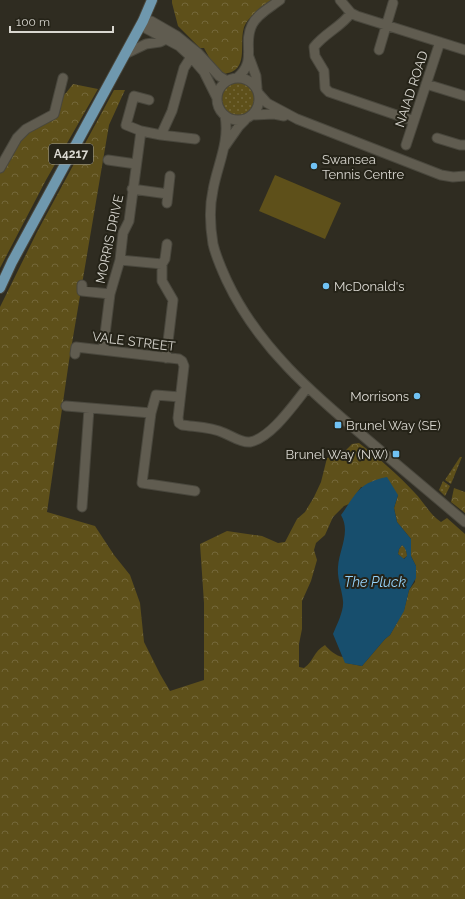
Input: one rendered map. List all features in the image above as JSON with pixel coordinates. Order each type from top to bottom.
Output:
[{"type":"main road","name":"A4217","points":[[0,288],[12,262],[143,21],[152,0]]},
{"type":"street","points":[[225,147],[239,126],[259,106],[256,76],[249,57],[248,36],[251,26],[261,14],[280,0]]},
{"type":"street","points":[[340,0],[351,13],[387,26],[465,50]]},
{"type":"street","points":[[379,50],[393,3]]},
{"type":"street","points":[[351,13],[345,22],[319,40],[314,47],[315,56],[324,71],[325,88],[329,92],[414,121]]},
{"type":"street","points":[[226,81],[219,76],[198,53],[177,36],[151,21],[143,21],[147,29],[178,46],[191,57],[204,72],[216,98],[220,111],[231,120],[238,121],[249,117],[274,114],[297,119]]},
{"type":"street","points":[[125,54],[146,44],[166,40]]},
{"type":"street","name":"NAIAD ROAD","points":[[406,145],[440,42]]},
{"type":"street","points":[[161,135],[172,110],[184,68],[191,57]]},
{"type":"street","points":[[237,78],[246,68],[249,57]]},
{"type":"street","points":[[0,168],[18,138],[26,129],[54,114],[63,78]]},
{"type":"street","points":[[216,98],[221,86],[226,81],[237,78],[248,80],[267,103],[297,119],[441,175],[453,177],[465,176]]},
{"type":"street","points":[[426,84],[465,96]]},
{"type":"street","points":[[149,100],[134,96],[126,125],[141,131],[195,139]]},
{"type":"street","points":[[225,116],[225,147],[213,189],[210,217],[214,246],[222,270],[236,301],[268,346],[307,388],[465,522]]},
{"type":"street","name":"MORRIS DRIVE","points":[[103,350],[110,294],[120,260],[123,233],[128,221],[141,131]]},
{"type":"street","points":[[437,138],[460,145],[465,145]]},
{"type":"street","points":[[108,160],[136,164]]},
{"type":"street","name":"MORRIS DRIVE","points":[[132,189],[167,198],[170,176]]},
{"type":"street","points":[[166,244],[165,259],[162,264],[162,281],[173,300],[166,358]]},
{"type":"street","points":[[120,260],[162,264]]},
{"type":"street","name":"MORRIS DRIVE","points":[[82,285],[82,291],[110,294]]},
{"type":"street","name":"VALE STREET","points":[[75,354],[76,348],[179,359],[182,361],[184,366],[178,418],[179,422],[182,425],[218,430],[240,440],[250,442],[266,434],[282,419],[307,388]]},
{"type":"street","points":[[180,397],[156,395],[151,413],[142,483],[195,491]]},
{"type":"street","points":[[66,406],[151,413]]},
{"type":"street","points":[[82,506],[89,409]]},
{"type":"green space","points":[[172,0],[272,0],[254,14],[246,23],[243,30],[241,61],[238,67],[232,72],[223,74],[210,59],[204,48],[200,48],[178,26]]},
{"type":"green space","points":[[238,82],[250,87],[255,99],[250,111],[238,116],[226,111],[221,99],[226,87]]},
{"type":"green space","points":[[73,84],[98,89],[46,180],[0,268],[0,168],[17,138],[54,114],[58,100]]},
{"type":"green space","points":[[114,90],[125,90],[109,125],[69,361],[47,512],[95,526],[114,555],[130,575],[140,603],[144,642],[170,691],[204,680],[204,603],[200,544],[227,531],[262,536],[278,543],[285,542],[297,519],[305,512],[314,497],[321,482],[327,458],[341,455],[352,444],[359,443],[374,454],[414,492],[437,519],[441,522],[447,518],[465,534],[465,899],[0,899],[0,307],[37,232]],"holes":[[[361,487],[398,495],[394,508],[397,522],[411,539],[411,556],[416,566],[415,582],[409,590],[404,610],[390,635],[362,666],[346,663],[343,657],[333,652],[325,645],[304,668],[299,667],[299,644],[302,629],[302,601],[311,581],[317,560],[314,550],[316,543],[325,535],[333,517],[344,506],[349,504]]]},
{"type":"green space","points":[[275,175],[341,203],[325,239],[259,211]]},
{"type":"green space","points":[[460,457],[462,457],[451,484],[445,480]]},
{"type":"green space","points":[[443,481],[450,486],[445,496],[439,490]]},
{"type":"green space","points":[[454,488],[465,492],[465,513],[451,502]]},
{"type":"green space","points":[[402,545],[407,554],[407,556],[403,559],[398,554]]},
{"type":"water","name":"The Pluck","points":[[387,477],[398,495],[394,508],[397,522],[411,539],[411,556],[416,566],[416,578],[409,590],[404,611],[390,635],[362,666],[345,663],[333,634],[340,618],[343,605],[338,571],[345,534],[344,521],[341,515],[359,490],[377,479]],"holes":[[[402,545],[407,554],[404,559],[398,554],[399,549]]]},
{"type":"place","name":"Swansea Tennis Centre","points":[[314,166]]},
{"type":"place","name":"McDonald's","points":[[326,286]]},
{"type":"place","name":"Morrisons","points":[[417,396]]},
{"type":"place","name":"Brunel Way (SE)","points":[[338,425]]},
{"type":"place","name":"Brunel Way (NW)","points":[[396,454]]}]
